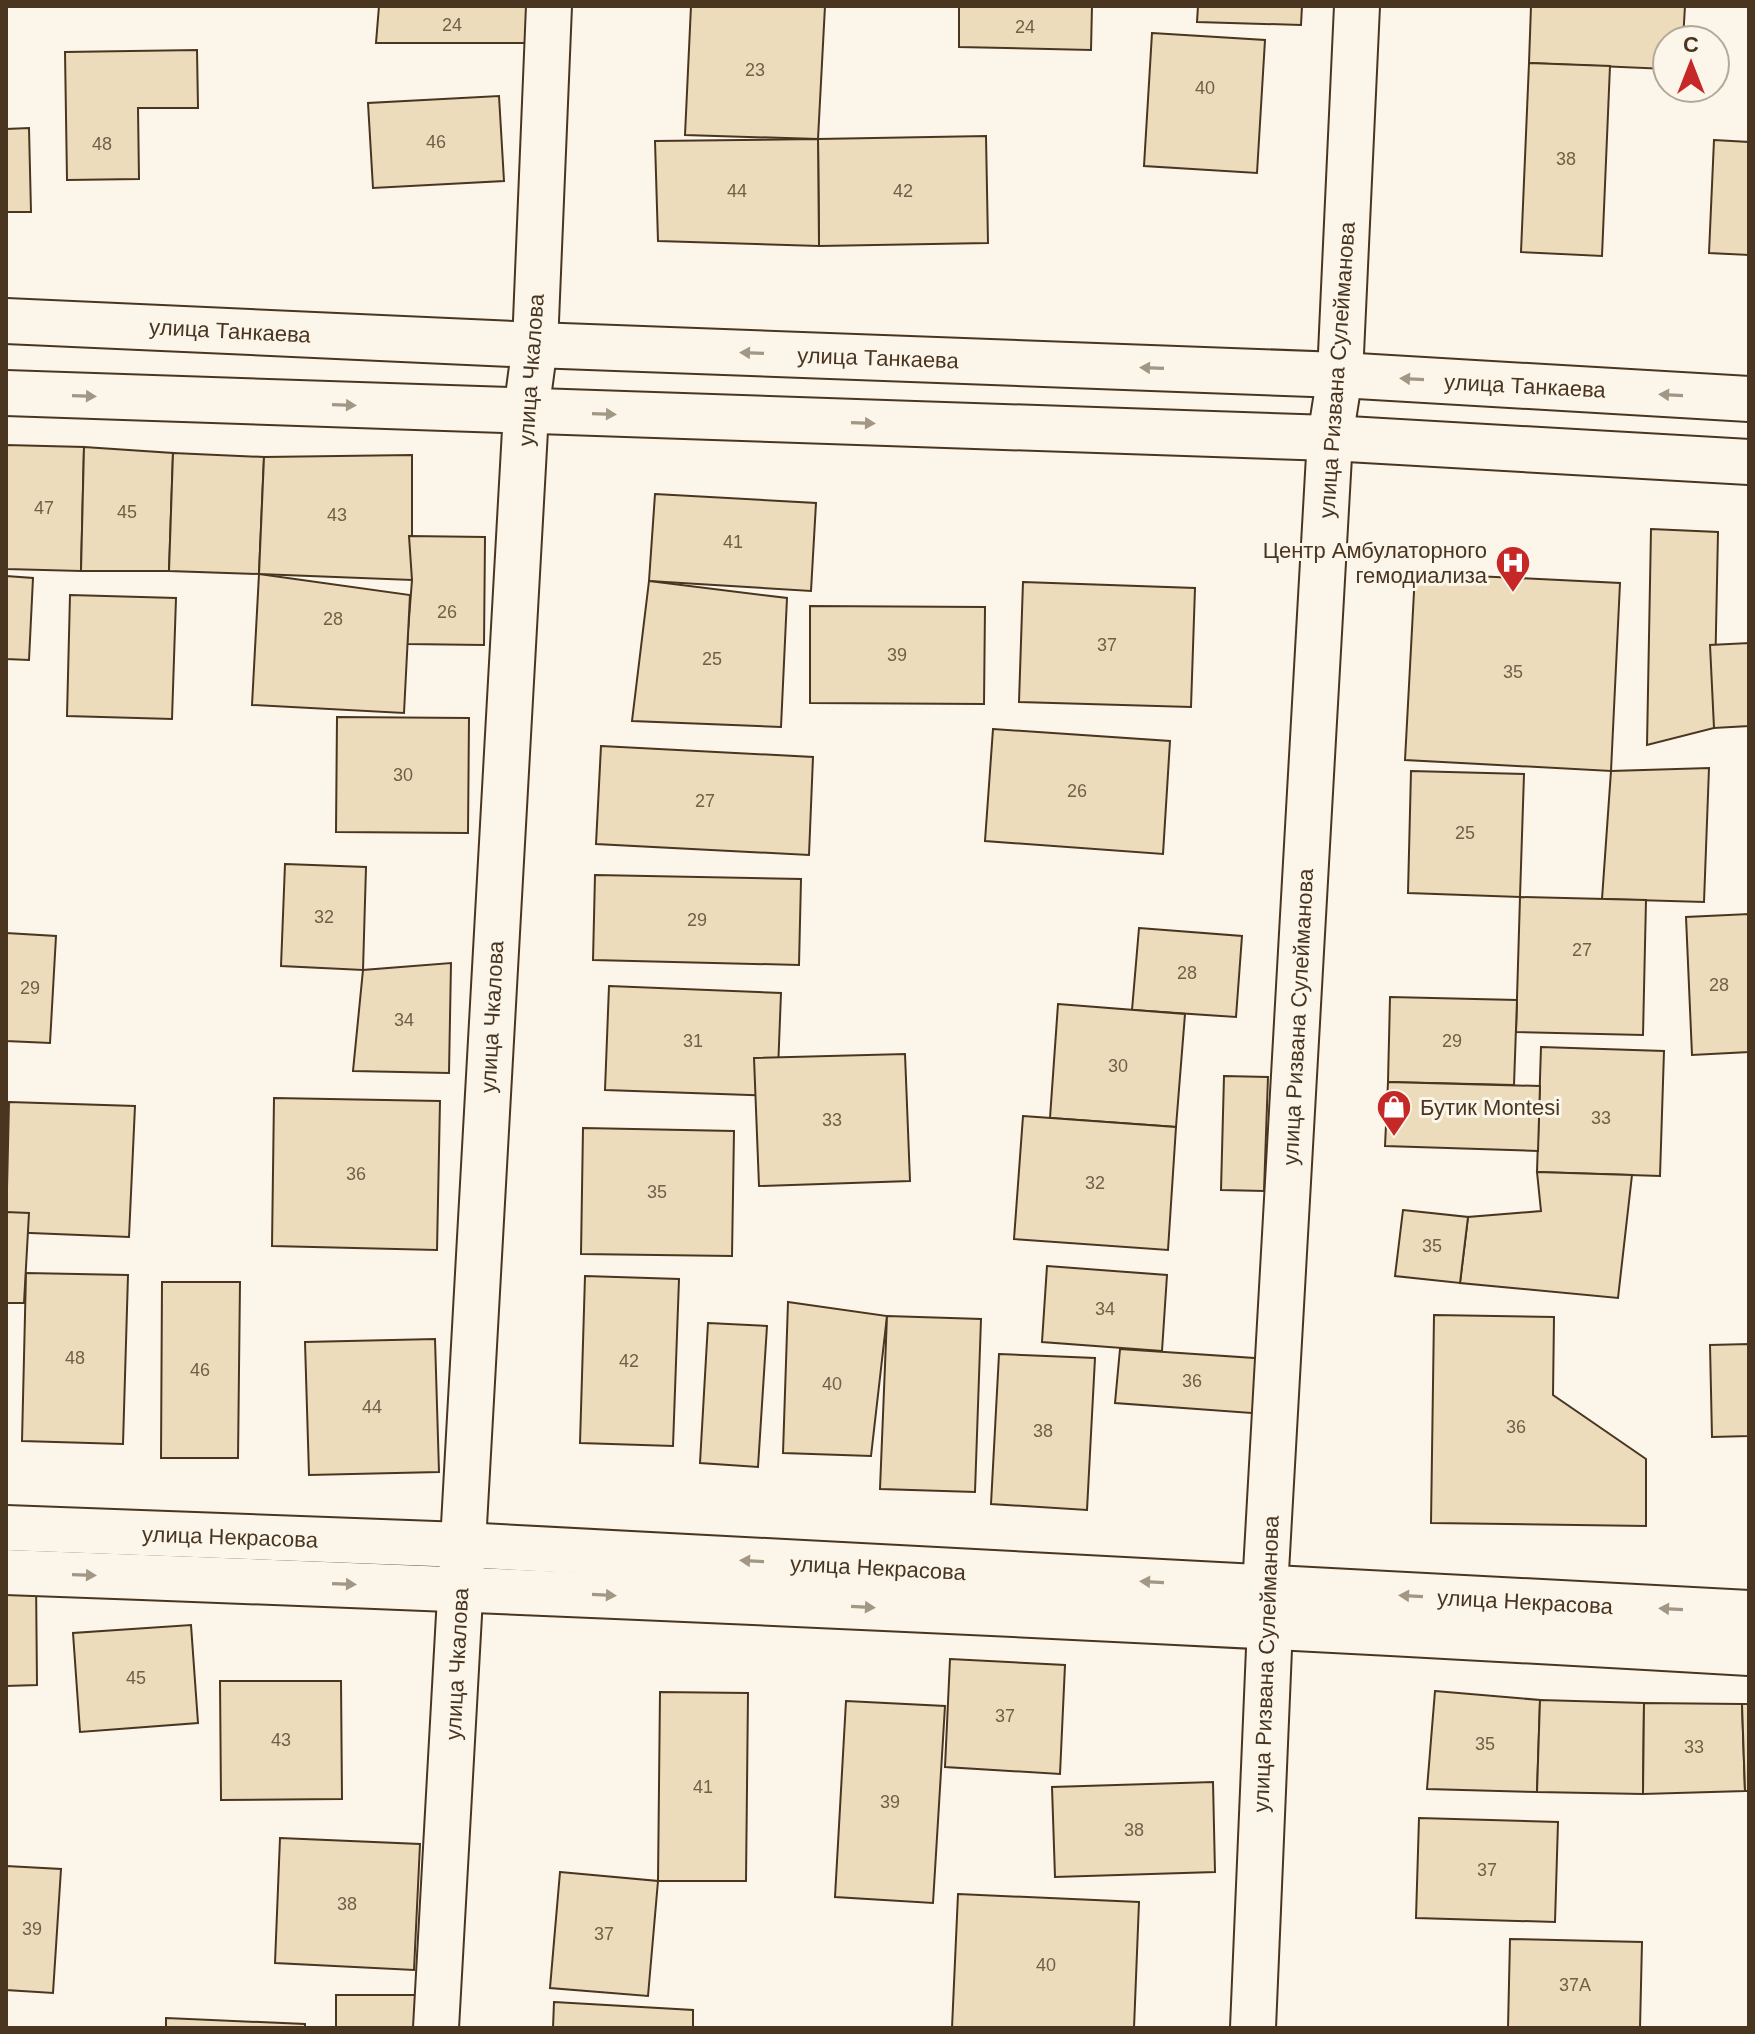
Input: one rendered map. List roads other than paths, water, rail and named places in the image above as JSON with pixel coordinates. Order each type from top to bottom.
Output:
[{"type":"street","name":"улица Чкалова","points":[[436,2028],[526,412],[535,345],[549,6]]},
{"type":"street","name":"улица Ризвана Сулейманова","points":[[1253,2028],[1268,1607],[1330,438],[1340,375],[1357,6]]},
{"type":"street","name":"улица Танкаева","points":[[6,321],[535,345],[1340,375],[1749,399]]},
{"type":"street","points":[[6,393],[1330,438],[1749,462]]},
{"type":"street","name":"улица Некрасова","points":[[6,1528],[462,1545],[1268,1607],[1749,1653]]},
{"type":"street","name":"улица Некрасова","points":[[6,1572],[462,1589],[1268,1607],[1749,1613]]},
{"type":"place","name":"Центр Амбулаторного гемодиализа","points":[[1513,594]]},
{"type":"place","name":"Бутик Montesi","points":[[1394,1138]]}]
